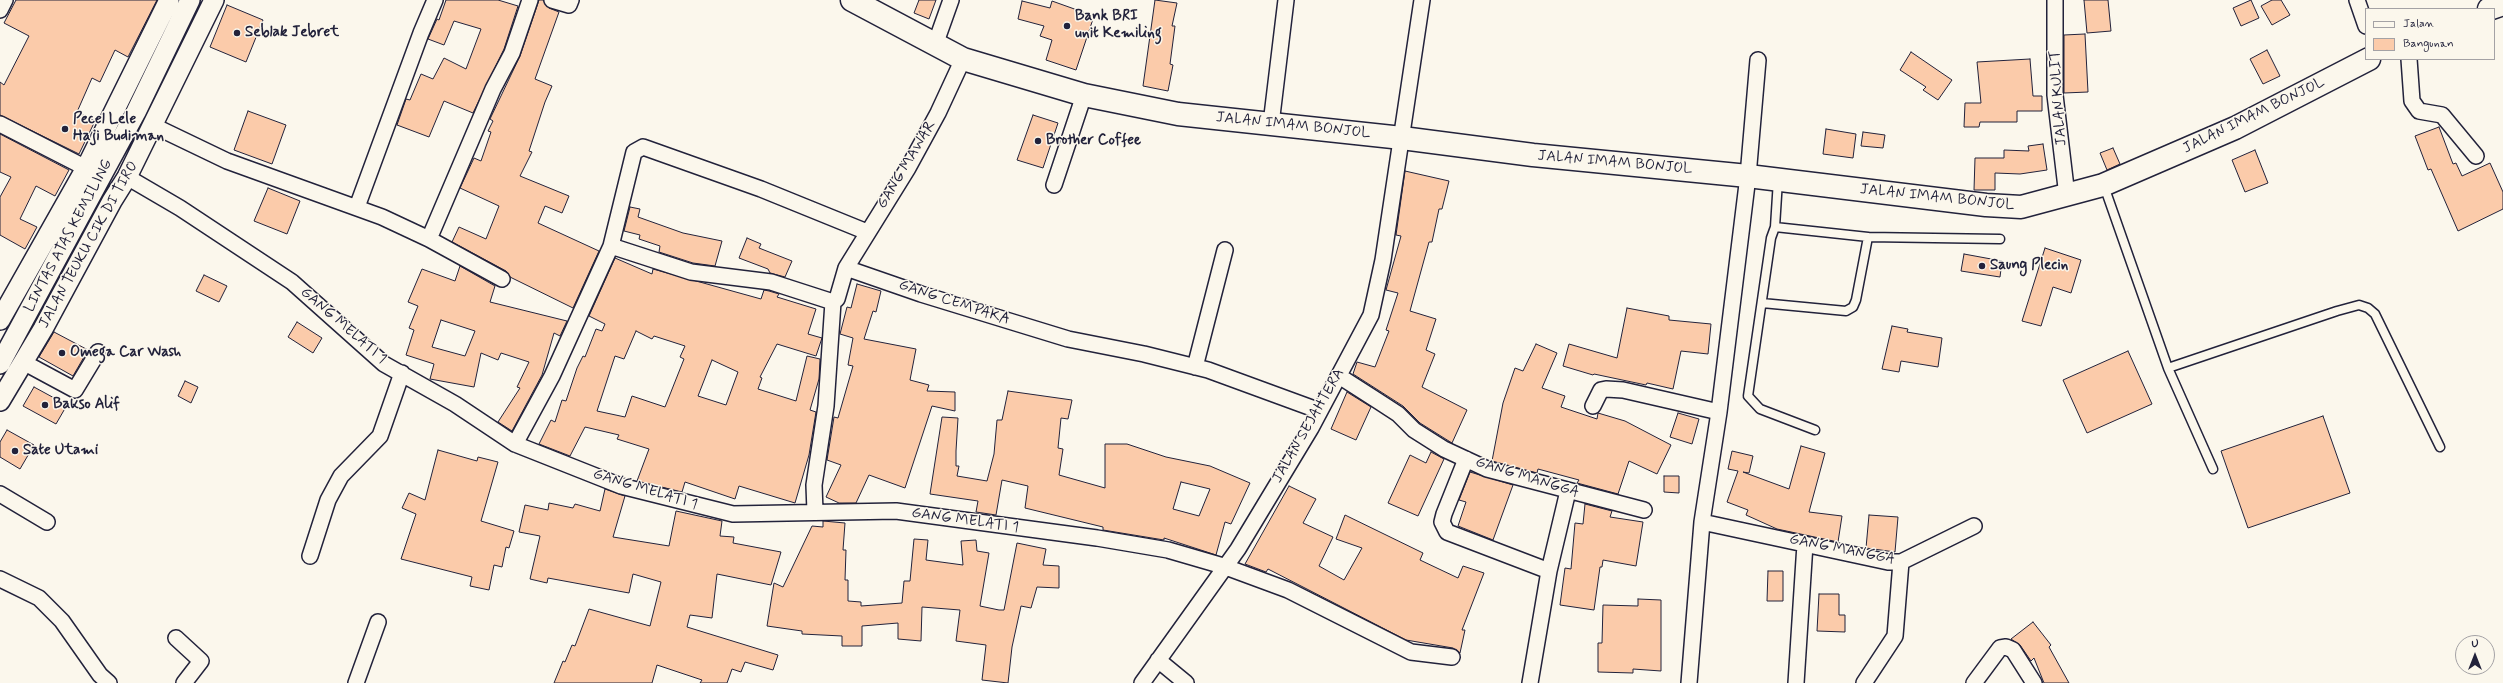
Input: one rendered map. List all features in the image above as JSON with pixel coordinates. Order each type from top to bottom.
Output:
[{"type":"highway","name":"JALAN IMAM BONJOL","points":[[852,0],[963,59],[1084,95],[1178,114],[1402,138],[1533,155],[1748,176],[2000,206],[2021,207],[2067,196],[2103,185],[2235,128],[2366,60]]},
{"type":"highway","points":[[2492,8],[2503,4]]},
{"type":"street","points":[[0,10],[5,0]]},
{"type":"street","points":[[0,320],[86,168],[169,0]]},
{"type":"street","name":"LINTAS ATAS KEMILING","points":[[0,364],[136,112],[190,0]]},
{"type":"street","name":"JALAN TEUKU CIK DI TIRO","points":[[0,401],[128,177],[214,0]]},
{"type":"street","points":[[357,207],[421,33],[435,0]]},
{"type":"street","points":[[428,239],[493,89],[512,53],[530,0]]},
{"type":"street","points":[[552,0],[569,6],[571,0]]},
{"type":"street","points":[[935,45],[951,0]]},
{"type":"street","points":[[1271,124],[1286,0]]},
{"type":"street","name":"JALAN SEJAHTERA","points":[[1142,683],[1223,566],[1238,549],[1320,411],[1371,315],[1383,260],[1422,0]]},
{"type":"street","name":"JALAN KULIT","points":[[2055,0],[2056,95],[2067,196]]},
{"type":"street","points":[[2357,0],[2365,23]]},
{"type":"street","name":"GANG MAWAR","points":[[846,268],[931,127],[963,59]]},
{"type":"street","points":[[1689,683],[1702,522],[1719,412],[1748,176],[1758,60]]},
{"type":"street","points":[[2409,60],[2412,101],[2419,111],[2442,115],[2476,156]]},
{"type":"street","points":[[1054,185],[1084,95]]},
{"type":"street","points":[[0,124],[86,168]]},
{"type":"street","points":[[152,125],[227,161],[357,207],[428,239],[502,279]]},
{"type":"street","points":[[515,444],[552,376],[611,246],[634,152],[643,147],[761,189],[867,232]]},
{"type":"street","name":"GANG MELATI 1","points":[[128,177],[180,208],[292,282],[384,364],[455,404],[515,444],[621,486],[683,503],[733,514],[896,511],[1168,550],[1223,566],[1288,590],[1411,652],[1452,657]]},
{"type":"street","points":[[611,246],[691,272],[771,282],[833,302]]},
{"type":"street","points":[[1195,367],[1225,250]]},
{"type":"street","points":[[815,512],[814,485],[826,406],[833,302],[837,299],[846,268]]},
{"type":"street","name":"GANG CEMPAKA","points":[[846,268],[921,294],[1061,337],[1195,367],[1320,411]]},
{"type":"street","points":[[23,362],[75,390],[98,352]]},
{"type":"street","points":[[310,556],[334,488],[341,476],[353,462],[380,436],[402,373]]},
{"type":"street","name":"GANG MANGGA","points":[[1338,376],[1398,414],[1414,430],[1487,469],[1644,510]]},
{"type":"street","points":[[1593,406],[1601,390],[1606,389],[1623,390],[1719,412]]},
{"type":"street","points":[[1466,459],[1442,522],[1448,532],[1549,571]]},
{"type":"street","points":[[1530,683],[1549,571],[1568,491]]},
{"type":"street","points":[[0,494],[47,522]]},
{"type":"street","name":"GANG MANGGA","points":[[1702,522],[1888,562],[1901,562],[1974,526]]},
{"type":"street","points":[[1796,683],[1805,544]]},
{"type":"street","points":[[1864,683],[1895,636],[1901,562]]},
{"type":"street","points":[[0,579],[39,598],[62,621],[100,675],[109,683]]},
{"type":"street","points":[[356,683],[378,622]]},
{"type":"street","points":[[176,638],[202,661],[184,683]]},
{"type":"street","points":[[1974,683],[2000,648],[2006,647],[2013,650],[2034,683]]},
{"type":"street","points":[[1158,660],[1186,683]]},
{"type":"lane","points":[[1778,180],[1775,227],[1748,396],[1760,409],[1815,430]]},
{"type":"lane","points":[[2103,185],[2168,368],[2213,469]]},
{"type":"lane","points":[[1775,227],[1868,237],[2000,239]]},
{"type":"lane","points":[[1762,303],[1846,312],[1852,307],[1856,300],[1868,237]]},
{"type":"lane","points":[[2168,368],[2359,305],[2368,308],[2375,314],[2440,447]]},
{"type":"building","points":[[16,0],[157,0],[128,57],[115,50],[100,82],[92,78],[77,112],[95,121],[79,154],[0,115],[0,82],[4,85],[29,36],[4,23]]},
{"type":"building","points":[[446,0],[498,0],[518,6],[504,49],[473,113],[444,101],[429,137],[397,125],[406,99],[410,100],[421,74],[433,79],[444,58],[466,69],[481,29],[454,21],[444,45],[428,39],[437,19],[439,20]]},
{"type":"building","points":[[539,0],[543,0],[549,8],[559,12],[535,79],[552,86],[545,102],[529,151],[532,152],[520,176],[569,196],[562,213],[545,206],[538,223],[599,251],[573,308],[510,277],[506,271],[452,242],[459,227],[486,239],[499,206],[460,188],[474,158],[481,161],[491,132],[488,131],[493,121],[490,119],[520,56]]},
{"type":"building","points":[[919,0],[936,0],[929,19],[914,13]]},
{"type":"building","points":[[1155,0],[1177,3],[1172,26],[1175,26],[1170,64],[1173,65],[1168,91],[1143,86]]},
{"type":"building","points":[[2084,0],[2108,0],[2111,31],[2087,33]]},
{"type":"building","points":[[2251,0],[2259,18],[2241,26],[2233,8]]},
{"type":"building","points":[[2272,0],[2281,0],[2290,15],[2272,25],[2261,6]]},
{"type":"building","name":"Bank BRI unit Kemiling","points":[[1022,1],[1050,8],[1052,1],[1094,16],[1076,70],[1046,60],[1052,40],[1040,36],[1044,26],[1018,19]]},
{"type":"building","name":"Seblak Jebret","points":[[227,5],[263,20],[246,62],[210,47]]},
{"type":"building","points":[[2085,34],[2088,92],[2064,93],[2064,35]]},
{"type":"building","points":[[2267,50],[2280,76],[2263,84],[2250,59]]},
{"type":"building","points":[[1911,52],[1952,80],[1938,100],[1923,90],[1926,87],[1900,70]]},
{"type":"building","points":[[2030,59],[2033,96],[2042,96],[2042,111],[2017,111],[2017,122],[1980,122],[1979,127],[1964,127],[1965,103],[1981,103],[1977,62]]},
{"type":"building","points":[[248,111],[286,125],[272,164],[234,150]]},
{"type":"building","name":"Brother Coffee","points":[[1033,115],[1058,123],[1043,168],[1017,160]]},
{"type":"building","points":[[2439,127],[2453,164],[2456,163],[2462,176],[2490,163],[2503,192],[2503,209],[2458,231],[2431,169],[2428,170],[2415,136]]},
{"type":"building","points":[[1826,129],[1856,134],[1853,158],[1823,154]]},
{"type":"building","points":[[1863,132],[1885,135],[1883,148],[1861,146]]},
{"type":"building","points":[[0,134],[69,170],[55,196],[36,186],[20,219],[37,227],[25,249],[0,235],[0,197],[11,177],[0,172]]},
{"type":"building","points":[[2043,144],[2047,170],[2020,174],[1995,173],[1995,190],[1974,190],[1975,158],[2004,158],[2004,150],[2029,151],[2028,146]]},
{"type":"building","points":[[2113,148],[2120,164],[2107,170],[2100,153]]},
{"type":"building","points":[[2255,150],[2268,183],[2245,192],[2232,160]]},
{"type":"building","points":[[1405,171],[1449,181],[1442,209],[1439,209],[1432,242],[1429,242],[1410,311],[1436,319],[1426,350],[1435,354],[1422,387],[1467,410],[1452,443],[1420,423],[1403,406],[1353,374],[1357,362],[1375,367],[1389,331],[1386,330],[1398,293],[1386,290],[1401,236],[1396,235]]},
{"type":"building","points":[[268,188],[300,201],[287,234],[254,221]]},
{"type":"building","points":[[630,207],[640,209],[638,217],[683,233],[722,241],[715,266],[693,263],[659,252],[660,246],[639,239],[640,235],[624,231]]},
{"type":"building","points":[[747,238],[761,244],[759,248],[792,261],[785,277],[770,273],[768,269],[739,258]]},
{"type":"building","points":[[2045,248],[2081,260],[2071,293],[2053,287],[2041,326],[2022,321]]},
{"type":"building","name":"Saung Plecin","points":[[1964,254],[2002,261],[2000,277],[1961,271]]},
{"type":"building","points":[[615,258],[652,274],[653,269],[761,299],[764,290],[769,291],[779,294],[777,297],[816,309],[808,334],[822,338],[816,356],[777,344],[760,377],[762,378],[758,389],[796,401],[807,356],[820,359],[819,379],[810,410],[816,412],[809,455],[795,503],[739,486],[735,499],[685,482],[682,492],[637,481],[649,449],[617,439],[619,435],[585,427],[570,456],[539,444],[551,420],[555,422],[562,400],[566,401],[577,368],[583,356],[585,357],[596,329],[602,331],[605,324],[589,316]],"holes":[[[636,331],[652,339],[654,336],[685,346],[680,357],[684,359],[665,407],[632,396],[625,417],[597,411],[615,356],[624,359]],[[712,360],[738,372],[726,405],[698,396]]]},
{"type":"building","points":[[460,266],[495,286],[490,302],[567,321],[560,336],[554,333],[542,375],[512,431],[498,422],[520,388],[517,387],[529,362],[501,353],[498,360],[481,353],[474,387],[430,379],[434,364],[406,355],[414,330],[409,328],[418,306],[408,302],[422,269],[455,281]],"holes":[[[441,320],[475,331],[465,356],[432,347]]]},
{"type":"building","points":[[204,275],[227,286],[219,302],[196,291]]},
{"type":"building","points":[[857,284],[881,291],[876,312],[873,311],[864,339],[916,349],[910,380],[929,385],[927,391],[955,392],[955,411],[932,406],[905,488],[869,475],[856,503],[839,503],[826,497],[841,465],[827,460],[834,417],[838,418],[853,366],[848,365],[853,338],[840,334],[847,307],[851,308]]},
{"type":"building","points":[[1627,308],[1669,316],[1669,320],[1711,324],[1708,354],[1681,351],[1673,389],[1647,383],[1646,385],[1593,375],[1563,366],[1569,344],[1617,358]]},
{"type":"building","points":[[297,322],[322,338],[313,353],[288,337]]},
{"type":"building","points":[[1892,326],[1908,329],[1907,332],[1942,338],[1938,367],[1901,361],[1899,372],[1882,369]]},
{"type":"building","name":"Omega Car Wash","points":[[54,332],[88,350],[73,376],[39,357]]},
{"type":"building","points":[[1536,344],[1557,353],[1542,388],[1565,396],[1561,407],[1597,419],[1598,413],[1625,421],[1671,445],[1657,474],[1629,461],[1618,494],[1577,483],[1579,480],[1538,469],[1537,473],[1492,461],[1503,403],[1515,368],[1523,371]]},
{"type":"building","points":[[2128,351],[2152,404],[2087,433],[2063,380]]},
{"type":"building","points":[[185,381],[198,387],[191,403],[178,396]]},
{"type":"building","name":"Bakso Alif","points":[[34,387],[67,405],[56,424],[23,406]]},
{"type":"building","points":[[1008,391],[1072,400],[1068,419],[1061,418],[1058,448],[1063,449],[1059,475],[1105,488],[1105,444],[1127,444],[1166,457],[1210,466],[1250,483],[1231,524],[1225,522],[1216,555],[1164,538],[1164,540],[1103,530],[1103,527],[1025,508],[1028,486],[1002,480],[996,515],[976,512],[978,501],[930,494],[942,417],[958,418],[956,466],[959,466],[957,476],[987,481],[994,454],[997,420],[1002,420]],"holes":[[[1181,482],[1210,489],[1199,516],[1173,509]]]},
{"type":"building","points":[[1347,392],[1371,407],[1356,440],[1331,429]]},
{"type":"building","points":[[1678,413],[1699,419],[1692,444],[1670,437]]},
{"type":"building","points":[[2323,416],[2350,493],[2248,528],[2221,451]]},
{"type":"building","name":"Sate Utami","points":[[7,430],[34,445],[20,469],[0,457],[0,442]]},
{"type":"building","points":[[1801,446],[1825,453],[1809,512],[1842,516],[1838,542],[1777,529],[1746,515],[1748,510],[1727,502],[1738,471],[1728,469],[1732,451],[1753,456],[1749,473],[1743,472],[1789,489]]},
{"type":"building","points":[[438,450],[477,461],[478,457],[498,462],[481,521],[514,531],[509,548],[506,547],[502,567],[494,565],[489,590],[470,586],[472,577],[401,559],[416,514],[402,508],[409,493],[425,500]]},
{"type":"building","points":[[1431,452],[1444,459],[1418,516],[1388,503],[1410,455],[1426,463]]},
{"type":"building","points":[[1470,472],[1513,485],[1493,540],[1458,526],[1466,502],[1459,500]]},
{"type":"building","points":[[1664,476],[1679,476],[1679,493],[1664,492]]},
{"type":"building","points":[[1289,486],[1316,499],[1303,523],[1333,537],[1319,566],[1344,580],[1362,548],[1336,539],[1345,515],[1423,553],[1420,560],[1458,578],[1463,566],[1484,573],[1462,630],[1465,630],[1460,653],[1453,648],[1406,640],[1268,569],[1266,572],[1245,564]]},
{"type":"building","points":[[605,489],[625,496],[613,537],[669,546],[676,511],[722,521],[720,536],[734,537],[733,543],[781,552],[771,585],[717,574],[712,618],[690,615],[687,627],[778,655],[773,670],[745,662],[741,672],[732,669],[727,683],[700,683],[702,680],[657,665],[652,683],[554,683],[563,661],[565,662],[572,645],[575,646],[589,609],[650,626],[661,582],[633,574],[629,593],[548,578],[547,583],[530,579],[540,536],[519,532],[525,505],[548,510],[549,503],[573,508],[575,504],[600,511]]},
{"type":"building","points":[[1585,504],[1612,511],[1610,517],[1643,522],[1636,566],[1603,560],[1602,567],[1600,567],[1594,610],[1560,605],[1565,568],[1571,569],[1575,523],[1583,524]]},
{"type":"building","points":[[1869,515],[1898,517],[1895,552],[1866,548]]},
{"type":"building","points":[[823,521],[845,523],[843,550],[846,550],[845,580],[848,580],[848,601],[861,602],[861,606],[902,603],[904,581],[910,581],[914,539],[928,540],[926,560],[963,565],[961,541],[976,540],[977,551],[989,553],[980,606],[999,610],[1004,610],[1017,543],[1046,549],[1043,565],[1059,566],[1059,588],[1037,587],[1031,608],[1021,606],[1012,647],[1008,683],[982,680],[986,645],[956,641],[960,610],[922,607],[921,641],[898,639],[898,623],[862,626],[862,646],[842,646],[842,636],[802,634],[802,631],[767,626],[774,583],[783,587],[812,526],[823,527]]},
{"type":"building","points":[[1768,571],[1783,571],[1783,601],[1767,601]]},
{"type":"building","points":[[1819,594],[1839,594],[1839,615],[1845,615],[1845,632],[1817,631]]},
{"type":"building","points":[[1638,599],[1661,600],[1661,671],[1633,669],[1633,673],[1598,672],[1598,643],[1602,643],[1603,605],[1638,606]]},
{"type":"building","points":[[2033,622],[2051,645],[2049,647],[2069,683],[2044,683],[2034,658],[2031,661],[2020,645],[2011,639]]},
{"type":"place","name":"Bank BRI unit Kemiling","points":[[1067,26]]},
{"type":"place","name":"Seblak Jebret","points":[[237,33]]},
{"type":"place","name":"Pecel Lele Haji Budiman","points":[[65,129]]},
{"type":"place","name":"Brother Coffee","points":[[1038,141]]},
{"type":"place","name":"Saung Plecin","points":[[1982,266]]},
{"type":"place","name":"Omega Car Wash","points":[[62,353]]},
{"type":"place","name":"Bakso Alif","points":[[45,405]]},
{"type":"place","name":"Sate Utami","points":[[15,451]]}]
